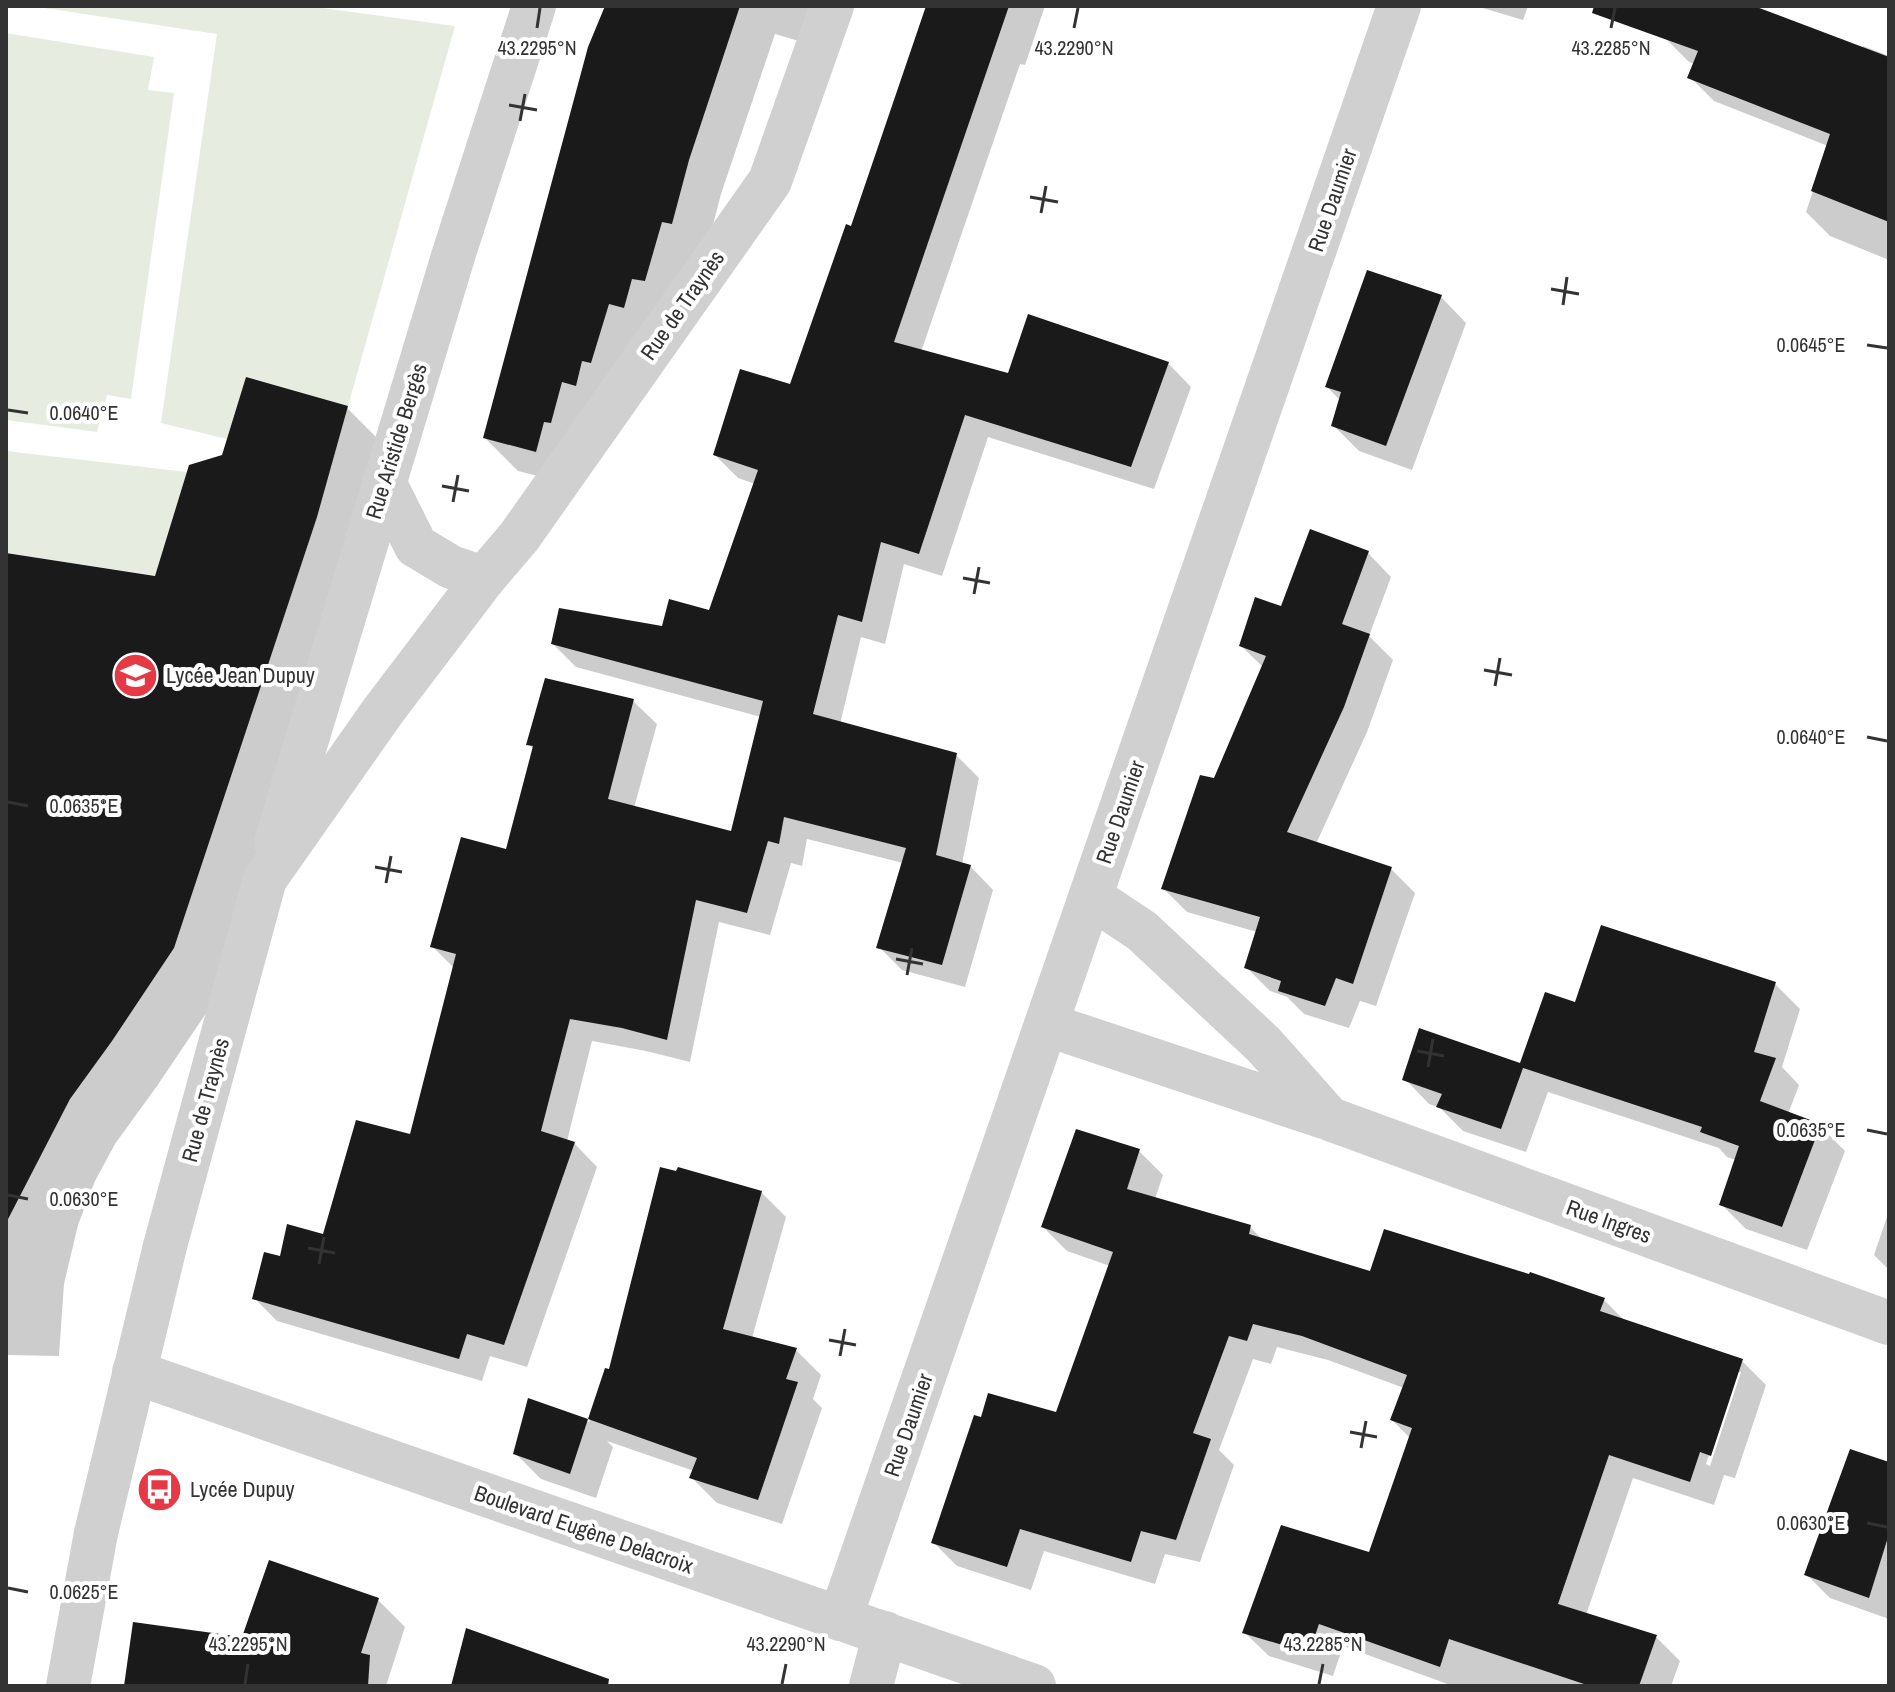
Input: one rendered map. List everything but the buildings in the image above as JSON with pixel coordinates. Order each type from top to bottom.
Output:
[{"type":"street","name":"Rue Aristide Bergès","points":[[265,879],[455,250],[534,6]]},
{"type":"street","name":"Rue de Traynès","points":[[68,1686],[96,1533],[134,1372],[265,879],[383,711],[519,537],[770,181],[832,6]]},
{"type":"street","name":"Rue Daumier","points":[[840,1619],[1399,6]]},
{"type":"street","points":[[384,482],[416,546],[451,567],[484,578]]},
{"type":"street","name":"Rue Ingres","points":[[1091,897],[1142,931],[1264,1045],[1330,1119]]},
{"type":"street","name":"Rue Ingres","points":[[1048,1025],[1330,1119],[1889,1323]]},
{"type":"street","name":"Boulevard Eugène Delacroix","points":[[134,1372],[1034,1686]]},
{"type":"street","points":[[871,1686],[885,1633]]},
{"type":"shaded area","points":[[31,6],[308,6],[455,26],[348,406],[247,377],[227,439],[161,423],[217,34]]},
{"type":"shaded area","points":[[6,33],[154,57],[148,90],[174,93],[131,399],[107,395],[97,432],[6,420]]},
{"type":"shaded area","points":[[6,451],[187,472],[174,514],[184,580],[6,553]]},
{"type":"place","name":"Lycée Jean Dupuy","points":[[135,675]]},
{"type":"place","name":"Lycée Dupuy","points":[[159,1489]]}]
